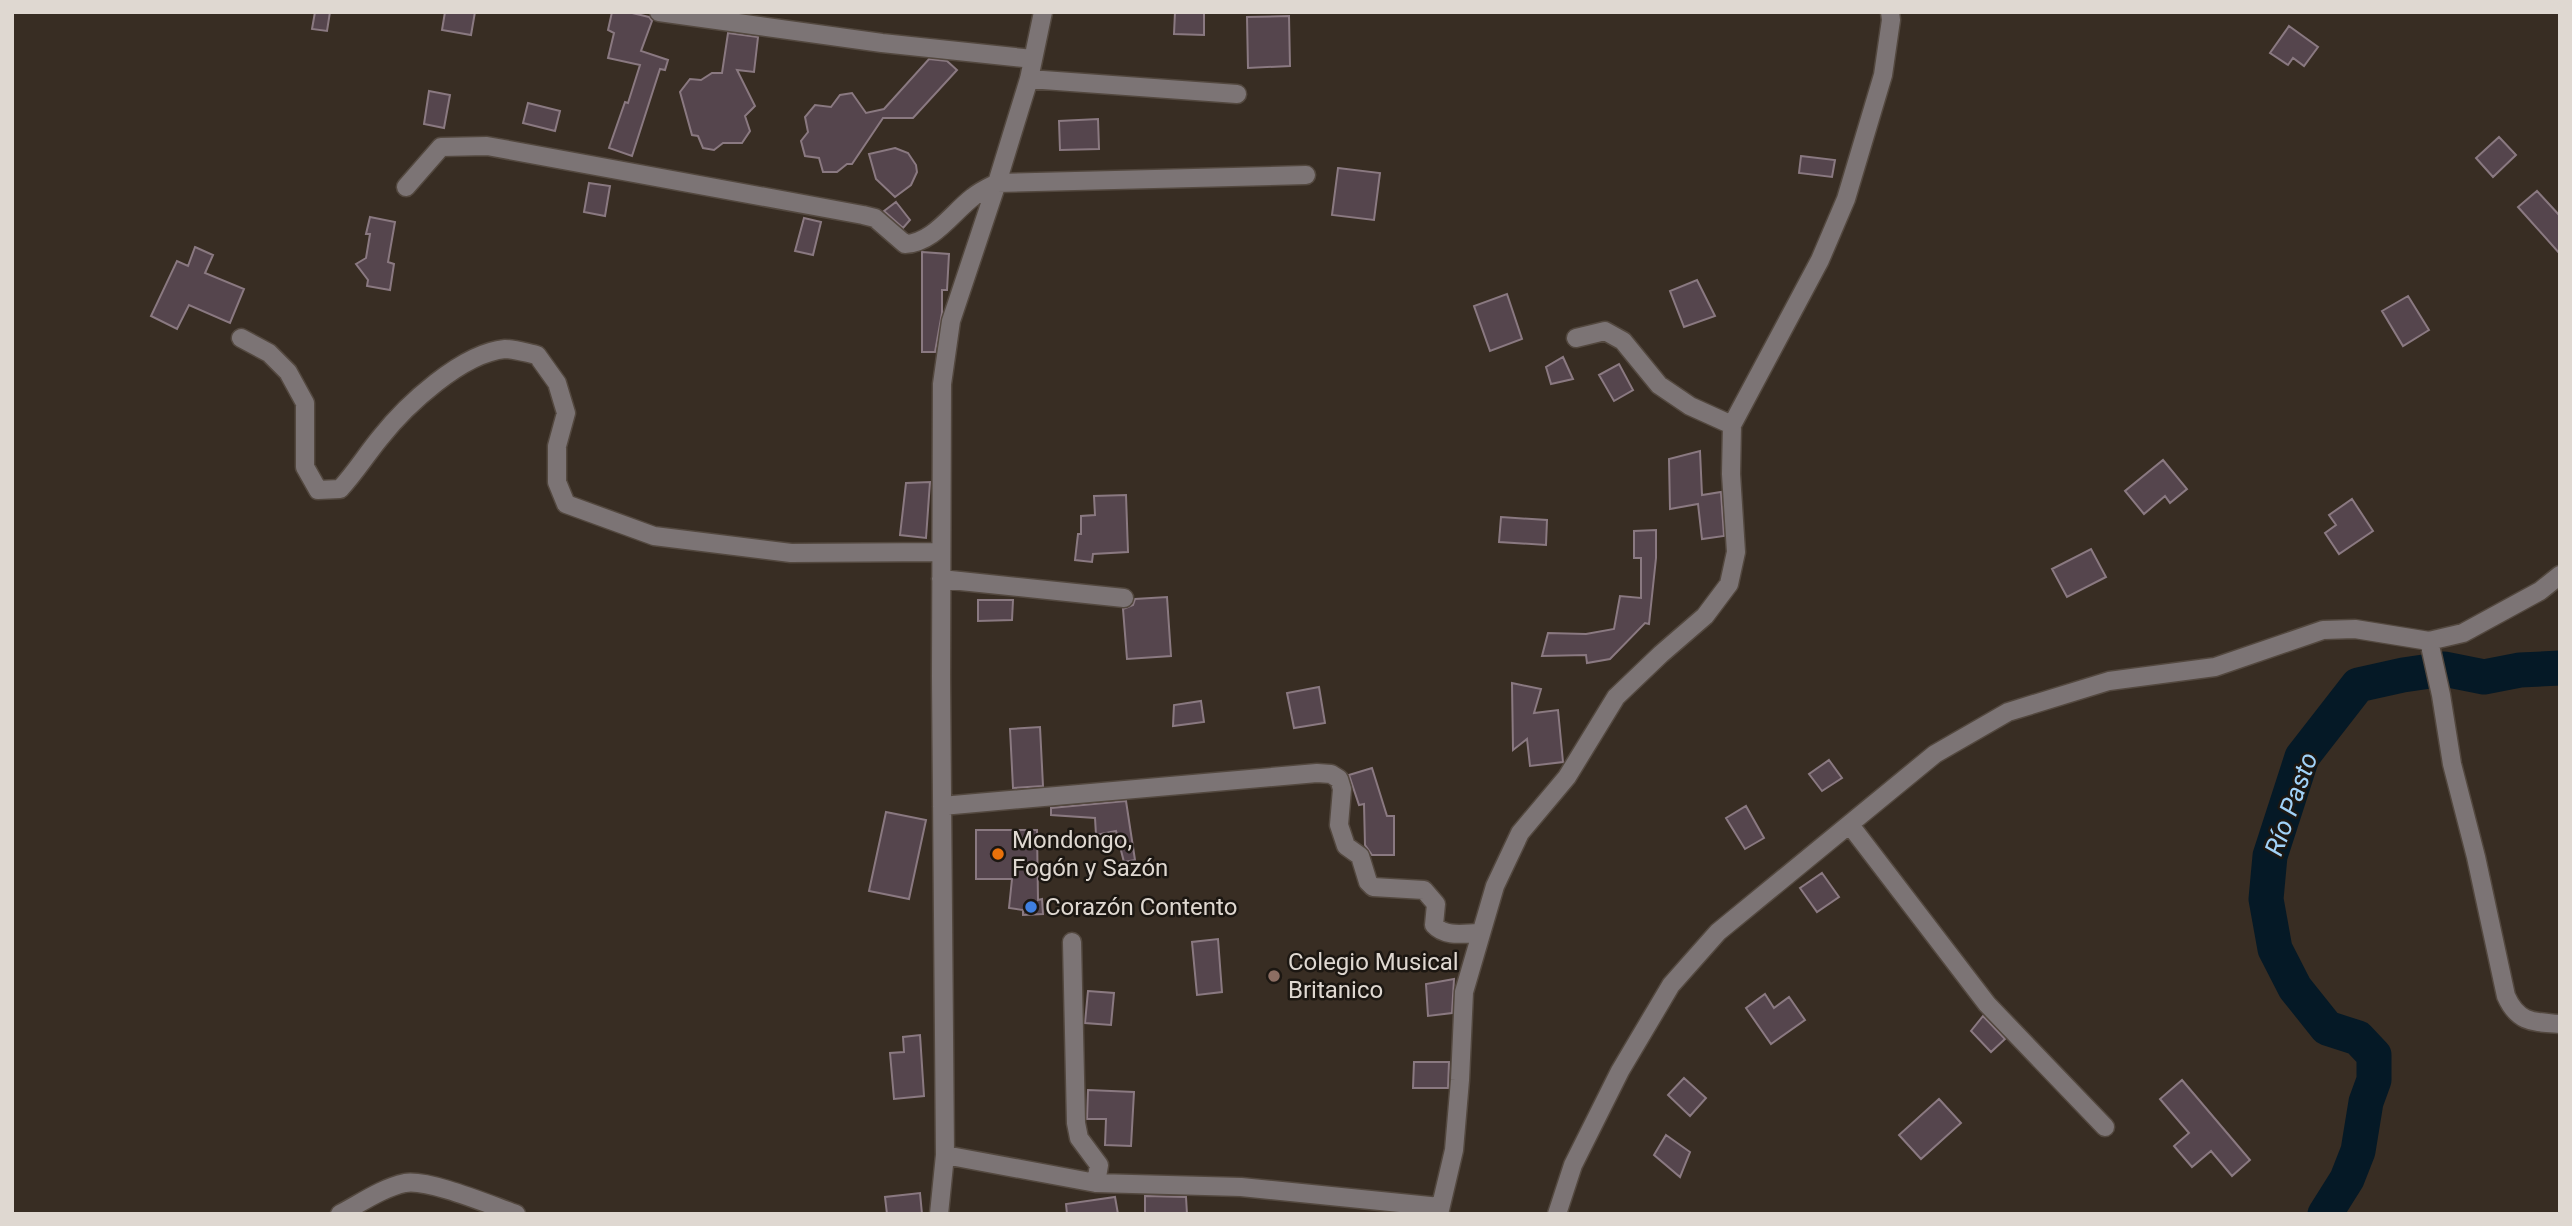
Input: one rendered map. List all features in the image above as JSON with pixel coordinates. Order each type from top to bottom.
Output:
[{"type":"street","points":[[659,12],[882,43],[1033,59]]},
{"type":"street","points":[[939,1214],[945,1155],[942,384],[951,321],[1029,79],[1043,12]]},
{"type":"street","points":[[945,1155],[1096,1183],[1241,1187],[1321,1194],[1439,1210],[1454,1150],[1464,992],[1495,886],[1520,832],[1567,776],[1616,697],[1705,616],[1729,584],[1736,552],[1731,474],[1732,425],[1820,260],[1846,199],[1883,75],[1891,20],[1889,12]]},
{"type":"street","points":[[1029,79],[1237,94]]},
{"type":"street","points":[[406,187],[441,147],[487,146],[863,215],[875,218],[905,244],[916,243],[928,237],[974,195],[997,183],[1306,175]]},
{"type":"street","points":[[1576,338],[1605,331],[1623,341],[1659,385],[1690,406],[1732,425]]},
{"type":"street","points":[[241,338],[269,354],[288,372],[305,403],[305,467],[318,490],[340,489],[360,468],[380,438],[430,388],[469,359],[506,349],[537,355],[557,383],[566,414],[557,446],[557,482],[566,504],[654,536],[791,553],[941,552]]},
{"type":"street","points":[[1557,1214],[1573,1165],[1620,1071],[1671,985],[1718,932],[1935,754],[2008,712],[2109,681],[2215,667],[2323,630],[2355,629],[2431,649],[2540,591],[2560,575]]},
{"type":"street","points":[[941,579],[1124,598]]},
{"type":"street","points":[[2431,649],[2452,764],[2476,857],[2505,996],[2511,1007],[2531,1022],[2560,1024]]},
{"type":"street","points":[[942,806],[1303,774],[1331,774],[1339,779],[1342,789],[1339,825],[1346,846],[1360,856],[1368,881],[1373,887],[1424,890],[1436,904],[1434,925],[1440,931],[1481,933]]},
{"type":"street","points":[[1850,825],[1987,1004],[2105,1127]]},
{"type":"street","points":[[1072,942],[1076,1123],[1079,1138],[1099,1165],[1096,1183]]},
{"type":"street","points":[[340,1214],[384,1190],[407,1183],[432,1186],[516,1214]]},
{"type":"building","points":[[315,12],[330,12],[327,31],[312,29]]},
{"type":"building","points":[[445,12],[475,12],[471,35],[442,30]]},
{"type":"building","points":[[612,12],[628,12],[649,17],[652,21],[641,51],[668,60],[665,70],[660,69],[632,156],[609,148],[640,65],[608,58],[614,33],[608,30]]},
{"type":"building","points":[[1175,12],[1204,12],[1204,35],[1174,34]]},
{"type":"building","points":[[1289,16],[1290,66],[1248,68],[1247,17]]},
{"type":"building","points":[[2289,26],[2318,47],[2304,66],[2293,58],[2288,65],[2270,53]]},
{"type":"building","points":[[728,33],[758,37],[754,72],[737,70],[755,106],[745,116],[750,131],[742,143],[723,143],[714,150],[703,148],[698,136],[692,135],[680,92],[690,79],[701,80],[712,73],[722,73]]},
{"type":"building","points":[[929,59],[947,61],[957,70],[913,118],[883,118],[852,164],[847,164],[837,172],[823,172],[819,158],[805,156],[801,141],[808,132],[805,117],[815,105],[831,107],[840,95],[852,93],[866,113],[884,109]]},
{"type":"building","points":[[429,91],[450,95],[444,128],[424,124]]},
{"type":"building","points":[[528,103],[560,111],[555,131],[523,123]]},
{"type":"building","points":[[1098,119],[1099,149],[1060,150],[1059,121]]},
{"type":"building","points":[[2499,137],[2516,155],[2493,177],[2476,158]]},
{"type":"building","points":[[895,148],[908,153],[917,172],[911,185],[895,197],[876,179],[869,154]]},
{"type":"building","points":[[1801,156],[1835,160],[1832,177],[1799,173]]},
{"type":"building","points":[[1338,168],[1380,173],[1374,220],[1332,215]]},
{"type":"building","points":[[589,183],[610,186],[605,216],[584,212]]},
{"type":"building","points":[[2537,191],[2560,216],[2560,254],[2518,207]]},
{"type":"building","points":[[896,202],[910,220],[903,228],[884,211]]},
{"type":"building","points":[[370,217],[395,222],[388,262],[394,264],[390,290],[367,286],[368,280],[356,264],[366,258],[370,234],[366,234]]},
{"type":"building","points":[[804,218],[821,222],[813,255],[795,251]]},
{"type":"building","points":[[195,247],[213,255],[205,273],[244,289],[230,323],[189,305],[177,329],[151,316],[177,261],[188,266]]},
{"type":"building","points":[[922,252],[949,254],[947,290],[942,290],[942,313],[935,352],[922,352]]},
{"type":"building","points":[[1697,280],[1715,316],[1684,327],[1670,291]]},
{"type":"building","points":[[1507,294],[1522,339],[1490,351],[1474,306]]},
{"type":"building","points":[[2408,296],[2429,330],[2403,346],[2382,311]]},
{"type":"building","points":[[1563,357],[1573,379],[1551,384],[1546,367]]},
{"type":"building","points":[[1619,364],[1633,390],[1614,401],[1599,375]]},
{"type":"building","points":[[1700,451],[1702,495],[1721,492],[1724,536],[1702,539],[1698,504],[1670,509],[1669,459]]},
{"type":"building","points":[[2163,460],[2187,489],[2170,503],[2165,496],[2144,514],[2125,491]]},
{"type":"building","points":[[930,482],[926,538],[900,535],[906,483]]},
{"type":"building","points":[[1126,495],[1128,552],[1093,554],[1092,562],[1075,560],[1078,534],[1081,534],[1081,516],[1095,515],[1094,496]]},
{"type":"building","points":[[2352,499],[2373,531],[2339,554],[2325,533],[2336,525],[2329,515]]},
{"type":"building","points":[[1501,517],[1547,520],[1546,545],[1499,542]]},
{"type":"building","points":[[1656,530],[1649,624],[1645,623],[1610,659],[1587,663],[1586,655],[1542,656],[1548,633],[1586,634],[1614,629],[1620,596],[1641,598],[1641,558],[1634,558],[1634,531]]},
{"type":"building","points":[[2091,549],[2106,577],[2067,597],[2052,569]]},
{"type":"building","points":[[1167,597],[1171,656],[1127,659],[1123,609],[1133,605],[1135,599]]},
{"type":"building","points":[[978,600],[1013,600],[1012,620],[978,621]]},
{"type":"building","points":[[1512,683],[1541,689],[1534,713],[1558,710],[1563,762],[1530,766],[1527,739],[1513,750]]},
{"type":"building","points":[[1319,687],[1325,723],[1294,728],[1287,693]]},
{"type":"building","points":[[1201,701],[1204,722],[1173,726],[1174,705]]},
{"type":"building","points":[[1040,727],[1043,786],[1013,788],[1010,729]]},
{"type":"building","points":[[1829,760],[1842,778],[1822,791],[1809,774]]},
{"type":"building","points":[[1372,768],[1387,816],[1394,816],[1394,855],[1372,855],[1365,845],[1364,804],[1359,805],[1349,775]]},
{"type":"building","points":[[1126,801],[1135,860],[1124,862],[1116,831],[1096,835],[1095,818],[1051,815],[1051,808]]},
{"type":"building","points":[[1746,806],[1764,838],[1745,849],[1726,818]]},
{"type":"building","points":[[886,812],[926,820],[909,899],[869,891]]},
{"type":"building","points":[[976,830],[1037,830],[1038,900],[1042,899],[1043,914],[1023,915],[1023,910],[1009,908],[1012,879],[976,879]]},
{"type":"building","points":[[1822,873],[1839,897],[1817,912],[1800,888]]},
{"type":"building","points":[[1218,939],[1222,992],[1197,995],[1192,942]]},
{"type":"building","points":[[1454,979],[1452,1013],[1428,1016],[1426,984]]},
{"type":"building","points":[[1088,991],[1114,993],[1111,1025],[1085,1023]]},
{"type":"building","points":[[1765,994],[1774,1008],[1789,997],[1805,1020],[1771,1044],[1746,1008]]},
{"type":"building","points":[[1983,1016],[2005,1039],[1991,1052],[1971,1031]]},
{"type":"building","points":[[920,1035],[924,1096],[894,1099],[890,1053],[904,1052],[903,1037]]},
{"type":"building","points":[[1414,1062],[1449,1062],[1448,1088],[1413,1088]]},
{"type":"building","points":[[1684,1078],[1706,1098],[1690,1116],[1668,1095]]},
{"type":"building","points":[[2182,1080],[2250,1160],[2232,1176],[2211,1151],[2192,1167],[2174,1146],[2189,1133],[2160,1099]]},
{"type":"building","points":[[1088,1090],[1134,1092],[1131,1146],[1105,1145],[1106,1119],[1087,1119]]},
{"type":"building","points":[[1939,1099],[1961,1123],[1921,1159],[1899,1135]]},
{"type":"building","points":[[1666,1135],[1690,1152],[1680,1177],[1654,1155]]},
{"type":"building","points":[[920,1193],[922,1214],[887,1214],[885,1197]]},
{"type":"building","points":[[1145,1196],[1186,1197],[1187,1214],[1145,1214]]},
{"type":"building","points":[[1115,1197],[1118,1214],[1067,1214],[1066,1204]]},
{"type":"waterway","name":"Río Pasto","points":[[2325,1214],[2347,1179],[2358,1151],[2366,1102],[2374,1080],[2374,1055],[2358,1038],[2327,1028],[2295,988],[2275,949],[2266,899],[2270,856],[2302,757],[2358,685],[2444,669],[2484,677],[2520,670],[2560,668]]},
{"type":"place","name":"Mondongo, Fogón y Sazón","points":[[998,854]]},
{"type":"place","name":"Corazón Contento","points":[[1031,907]]},
{"type":"place","name":"Colegio Musical Britanico","points":[[1274,976]]}]
